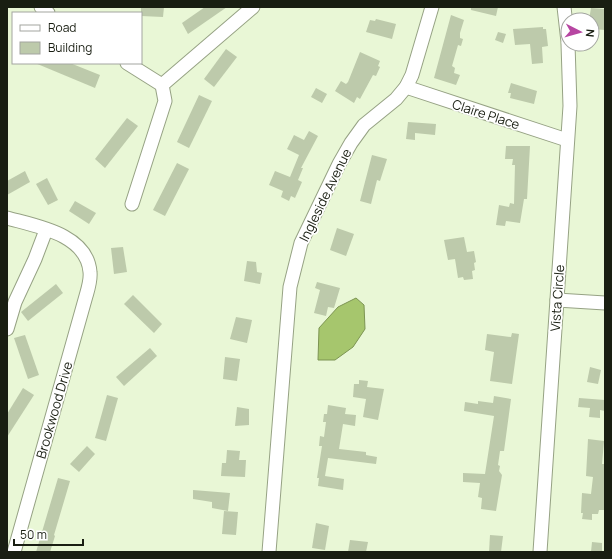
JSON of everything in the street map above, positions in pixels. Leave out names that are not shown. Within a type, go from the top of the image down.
[{"type":"street","points":[[162,85],[253,7]]},
{"type":"street","name":"Ingleside Avenue","points":[[269,552],[290,287],[301,243],[322,197],[351,143],[364,126],[396,99],[406,87],[412,75],[432,7]]},
{"type":"street","name":"Vista Circle","points":[[540,552],[570,90],[568,52]]},
{"type":"street","points":[[129,64],[162,85],[165,102],[132,204]]},
{"type":"street","name":"Claire Place","points":[[406,87],[567,140]]},
{"type":"street","points":[[7,218],[46,230],[35,259],[15,302],[7,329]]},
{"type":"street","name":"Brookwood Drive","points":[[14,552],[89,285],[90,268],[86,256],[76,244],[46,230]]},
{"type":"street","points":[[557,300],[605,303]]},
{"type":"shaded area","points":[[356,298],[364,305],[365,329],[353,347],[335,360],[318,360],[319,328],[338,307]]},
{"type":"building","points":[[141,7],[164,7],[163,17],[142,16]]},
{"type":"building","points":[[205,7],[227,7],[188,34],[182,23]]},
{"type":"building","points":[[471,7],[498,7],[496,16],[471,10]]},
{"type":"building","points":[[591,8],[605,9],[605,30],[600,30],[600,12],[590,12]]},
{"type":"building","points":[[451,15],[464,20],[460,33],[460,38],[463,39],[461,46],[458,45],[452,66],[455,68],[454,73],[460,75],[456,85],[434,78]]},
{"type":"building","points":[[376,19],[396,24],[392,39],[366,32],[370,20],[375,21]]},
{"type":"building","points":[[543,27],[543,29],[546,29],[548,46],[542,47],[543,63],[532,64],[530,44],[515,45],[513,29]]},
{"type":"building","points":[[498,32],[506,34],[503,43],[495,40]]},
{"type":"building","points":[[226,49],[237,57],[214,87],[204,79]]},
{"type":"building","points":[[360,52],[380,61],[378,66],[380,67],[376,76],[373,75],[360,99],[357,97],[354,103],[335,91],[341,81],[346,84],[348,82]]},
{"type":"building","points":[[37,64],[72,64],[100,75],[95,88]]},
{"type":"building","points":[[511,83],[537,91],[534,104],[510,98],[511,93],[508,93]]},
{"type":"building","points":[[316,88],[327,94],[322,103],[311,97]]},
{"type":"building","points":[[199,95],[212,101],[189,148],[177,142]]},
{"type":"building","points":[[127,118],[138,126],[105,168],[95,159]]},
{"type":"building","points":[[408,122],[436,124],[435,135],[415,133],[415,140],[406,139]]},
{"type":"building","points":[[309,131],[318,136],[301,168],[303,168],[298,180],[302,182],[295,198],[291,196],[289,201],[281,197],[283,191],[269,185],[275,171],[290,177],[299,155],[287,149],[294,135],[304,140]]},
{"type":"building","points":[[506,146],[530,146],[527,199],[524,199],[520,223],[506,221],[505,226],[496,225],[499,205],[509,207],[510,203],[514,204],[515,165],[512,165],[513,159],[505,159]]},
{"type":"building","points":[[372,155],[387,159],[380,181],[377,180],[371,204],[360,201]]},
{"type":"building","points":[[177,163],[189,169],[165,216],[153,210]]},
{"type":"building","points":[[25,171],[30,182],[7,195],[7,181]]},
{"type":"building","points":[[47,178],[58,200],[48,205],[36,184]]},
{"type":"building","points":[[75,201],[96,213],[89,224],[69,211]]},
{"type":"building","points":[[337,228],[354,234],[346,256],[330,250]]},
{"type":"building","points":[[464,237],[467,252],[474,251],[476,262],[474,263],[475,270],[472,271],[473,279],[464,280],[463,277],[458,278],[455,259],[448,260],[444,240]]},
{"type":"building","points":[[123,247],[127,272],[114,274],[111,248]]},
{"type":"building","points":[[247,261],[256,262],[257,272],[262,273],[260,284],[244,281]]},
{"type":"building","points":[[317,282],[340,288],[334,308],[328,307],[326,316],[314,313],[320,290],[315,288]]},
{"type":"building","points":[[56,284],[63,293],[28,321],[21,312]]},
{"type":"building","points":[[133,295],[162,324],[154,333],[124,304]]},
{"type":"building","points":[[236,317],[252,320],[247,343],[230,339]]},
{"type":"building","points":[[512,333],[519,334],[512,384],[490,381],[494,352],[485,350],[487,334],[511,337]]},
{"type":"building","points":[[25,335],[39,375],[28,379],[14,338]]},
{"type":"building","points":[[150,348],[157,356],[124,386],[116,377]]},
{"type":"building","points":[[225,357],[240,359],[237,381],[223,379]]},
{"type":"building","points":[[590,367],[601,370],[598,384],[587,382]]},
{"type":"building","points":[[359,380],[368,381],[367,387],[384,389],[378,420],[363,417],[366,399],[353,397],[354,384],[359,384]]},
{"type":"building","points":[[23,388],[34,395],[7,437],[7,414]]},
{"type":"building","points":[[107,395],[118,398],[106,441],[95,438]]},
{"type":"building","points":[[494,396],[511,399],[504,451],[500,451],[498,465],[500,466],[499,471],[502,475],[496,511],[481,509],[482,498],[478,497],[480,483],[463,482],[463,473],[485,474],[494,416],[464,411],[465,402],[478,404],[478,401],[493,403]]},
{"type":"building","points":[[579,398],[605,400],[605,411],[600,410],[600,418],[589,417],[590,408],[578,407]]},
{"type":"building","points":[[328,405],[346,408],[345,414],[356,415],[355,426],[343,424],[339,449],[366,452],[366,455],[377,457],[376,464],[328,458],[325,476],[344,479],[343,490],[318,486],[319,478],[317,478],[322,446],[319,446],[320,436],[324,437],[326,422],[323,422],[324,414],[327,414]]},
{"type":"building","points":[[237,407],[249,409],[249,425],[235,426]]},
{"type":"building","points":[[588,439],[604,441],[602,464],[605,464],[605,510],[599,510],[598,514],[592,514],[592,520],[582,519],[583,513],[581,513],[582,493],[591,494],[593,477],[586,476]]},
{"type":"building","points":[[87,446],[95,454],[79,472],[70,464]]},
{"type":"building","points":[[227,450],[240,451],[239,460],[246,460],[245,477],[221,476],[222,463],[226,463]]},
{"type":"building","points":[[58,478],[70,481],[54,535],[55,536],[50,552],[36,552]]},
{"type":"building","points":[[193,490],[230,493],[228,511],[212,508],[212,502],[193,499]]},
{"type":"building","points":[[224,511],[238,512],[236,535],[222,534]]},
{"type":"building","points":[[316,523],[329,526],[325,550],[312,548]]},
{"type":"building","points":[[490,535],[503,536],[501,552],[489,552]]},
{"type":"building","points":[[350,540],[368,542],[366,552],[348,552]]},
{"type":"building","points":[[592,542],[602,543],[602,552],[591,552]]}]
